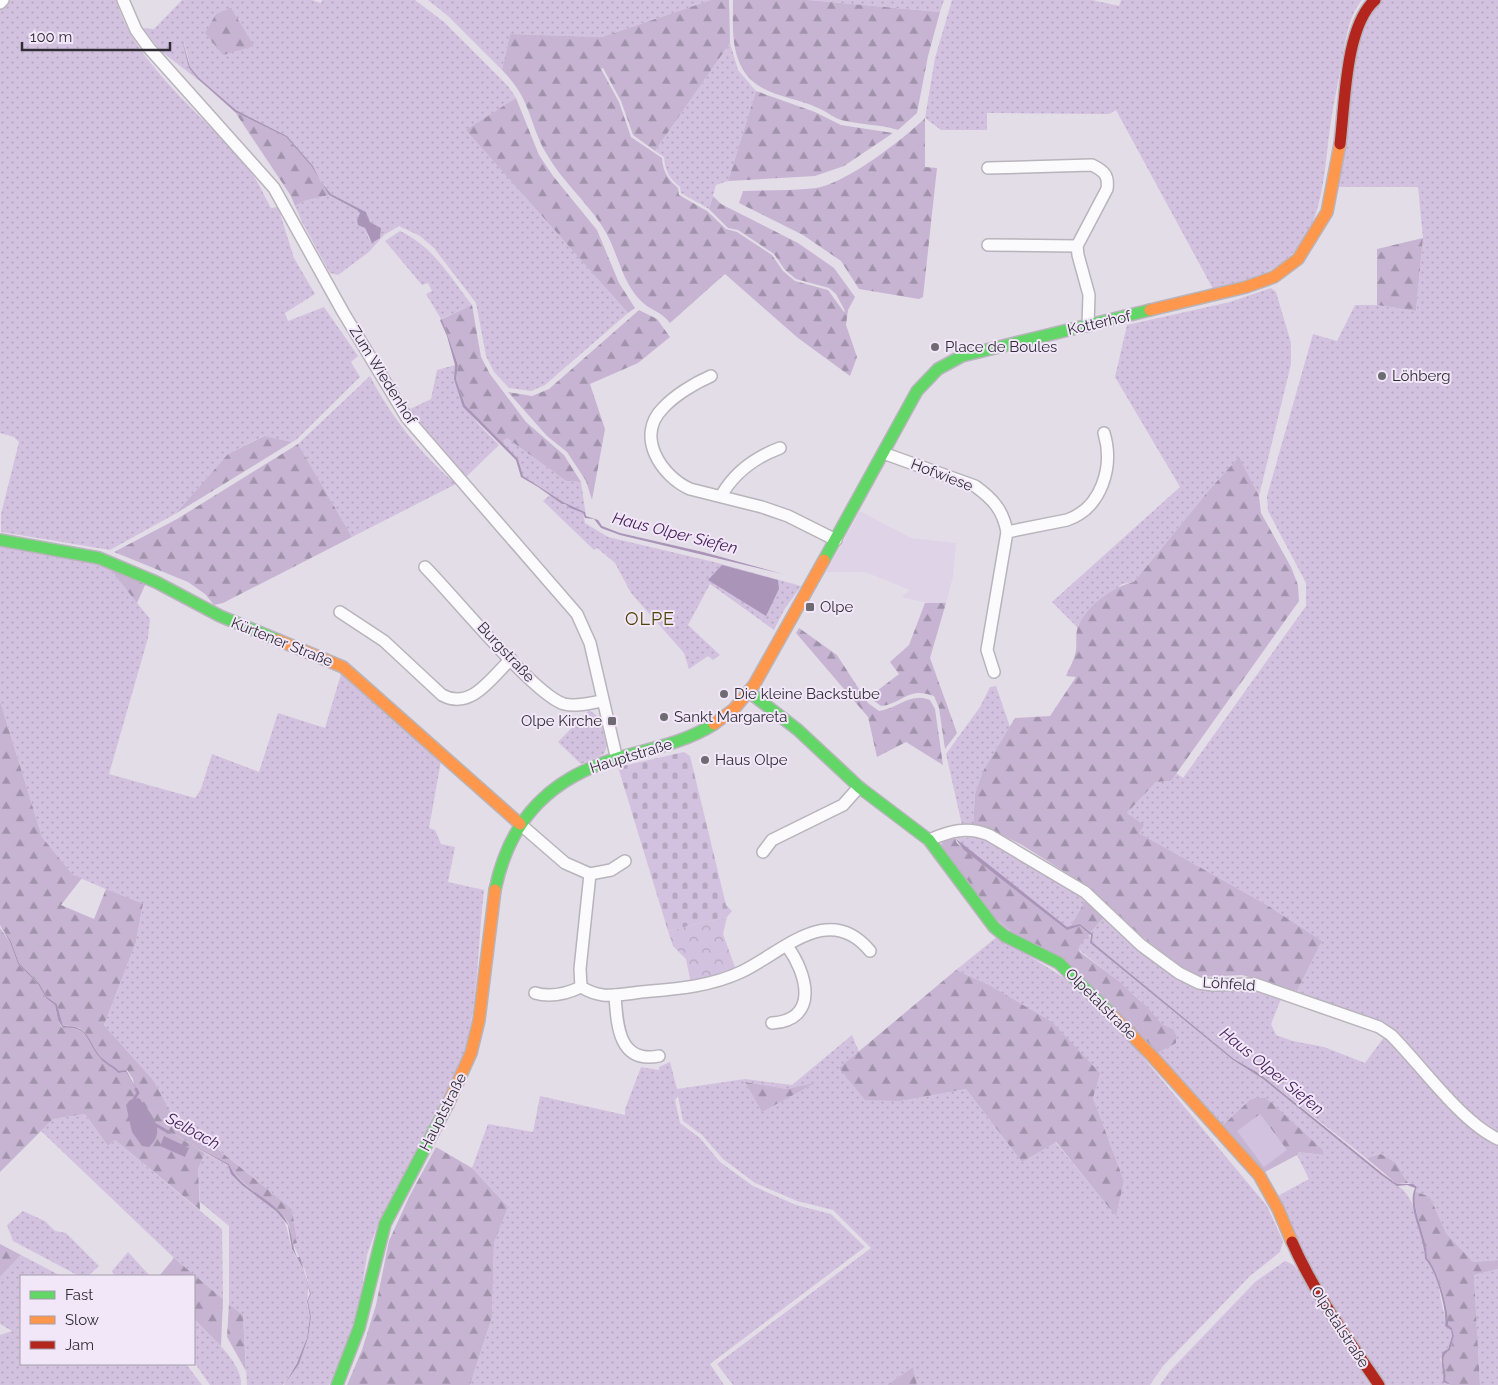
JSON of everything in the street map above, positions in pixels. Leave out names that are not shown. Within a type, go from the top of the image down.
[{"type":"street","points":[[0,3],[3,0]]},
{"type":"street","name":"Zum Wiedenhof","points":[[122,0],[136,30],[149,48],[274,188],[343,312],[408,418],[577,614],[590,643],[617,760]]},
{"type":"street","name":"Kotterhof","points":[[883,453],[922,384],[928,376],[949,361],[982,350],[1212,297],[1274,278],[1298,259],[1310,243],[1327,212],[1336,170],[1353,39],[1359,19],[1369,4],[1375,0]]},
{"type":"street","points":[[988,168],[1092,165],[1103,171],[1109,179],[1108,189],[1077,246],[1089,295],[1088,326]]},
{"type":"street","points":[[988,245],[1077,246]]},
{"type":"street","points":[[711,376],[701,380],[662,408],[653,426],[652,437],[656,460],[670,477],[690,489],[722,496],[788,516],[836,540]]},
{"type":"street","points":[[1008,532],[1066,520],[1083,512],[1090,506],[1102,483],[1107,464],[1108,447],[1104,432]]},
{"type":"street","points":[[722,496],[737,474],[768,452],[780,448]]},
{"type":"street","name":"Hofwiese","points":[[883,453],[975,486],[999,507],[1005,519],[1008,532],[987,650],[994,672]]},
{"type":"street","name":"Hauptstraße","points":[[337,1385],[354,1343],[368,1293],[378,1241],[467,1064],[473,1046],[482,1002],[496,881],[505,853],[520,824],[542,798],[569,778],[589,768],[665,746],[699,732],[722,718],[749,692],[770,660],[883,453]]},
{"type":"street","name":"Kürtener Straße","points":[[0,540],[99,558],[156,582],[220,616],[343,667],[520,824]]},
{"type":"street","name":"Burgstraße","points":[[425,567],[539,689],[564,704],[578,706],[602,701]]},
{"type":"street","points":[[340,612],[384,641],[442,695],[450,700],[467,700],[511,659]]},
{"type":"street","name":"Olpetalstraße","points":[[749,692],[798,730],[859,787],[929,840],[994,927],[1016,942],[1059,963],[1152,1056],[1259,1174],[1278,1209],[1307,1276],[1323,1304],[1379,1385]]},
{"type":"street","points":[[763,852],[772,840],[843,805],[859,787]]},
{"type":"street","points":[[520,824],[564,863],[590,874],[611,870],[625,861]]},
{"type":"street","name":"Löhfeld","points":[[929,840],[947,832],[962,830],[976,830],[989,835],[1085,892],[1141,945],[1179,973],[1199,983],[1214,985],[1255,984],[1379,1027],[1396,1040],[1466,1116],[1483,1131],[1498,1139]]},
{"type":"street","points":[[581,987],[580,969],[590,874]]},
{"type":"street","points":[[535,993],[552,995],[568,993],[581,987],[602,995],[615,995],[691,988],[740,973],[812,932],[830,930],[848,932],[859,938],[870,952]]},
{"type":"street","points":[[772,1023],[784,1022],[793,1018],[800,1009],[804,999],[805,981],[802,971],[787,946]]},
{"type":"street","points":[[615,995],[618,1030],[627,1047],[634,1054],[645,1059],[659,1056]]},
{"type":"shaded area","points":[[182,40],[190,67],[199,78],[236,110],[287,136],[313,166],[321,181],[312,167],[286,137],[235,112],[198,79],[189,68]]},
{"type":"shaded area","points":[[321,182],[331,194],[366,212],[370,222],[381,228],[380,238],[372,243],[365,228],[358,225],[357,220],[360,213],[329,195]]},
{"type":"shaded area","points":[[442,319],[458,365],[456,379],[465,405],[518,459],[523,476],[563,502],[585,512],[586,516],[598,520],[602,526],[620,533],[703,552],[783,574],[620,535],[601,528],[594,519],[585,518],[583,513],[562,504],[521,477],[516,460],[463,407],[454,379],[455,365],[447,336],[440,320]]},
{"type":"shaded area","points":[[860,511],[911,538],[956,543],[953,577],[946,603],[933,604],[902,597],[910,590],[865,572],[826,572]]},
{"type":"shaded area","points":[[722,565],[778,580],[779,589],[766,616],[708,580]]},
{"type":"shaded area","points":[[955,838],[1067,927],[1080,924],[1093,934],[1092,942],[1234,1059],[1260,1074],[1383,1174],[1397,1184],[1413,1184],[1417,1187],[1415,1194],[1416,1211],[1427,1258],[1439,1280],[1447,1311],[1448,1325],[1452,1328],[1454,1336],[1450,1350],[1446,1353],[1443,1360],[1445,1380],[1451,1385],[1443,1382],[1442,1359],[1443,1352],[1448,1349],[1452,1336],[1451,1330],[1445,1326],[1445,1312],[1440,1291],[1433,1272],[1425,1259],[1414,1213],[1413,1196],[1415,1188],[1407,1185],[1397,1186],[1381,1175],[1263,1079],[1233,1060],[1090,943],[1091,935],[1080,926],[1067,930],[964,850]]},
{"type":"shaded area","points":[[0,925],[11,941],[19,963],[39,983],[47,997],[57,1004],[63,1026],[72,1026],[83,1031],[102,1058],[119,1071],[126,1070],[138,1092],[126,1072],[118,1073],[101,1060],[82,1032],[78,1029],[63,1028],[58,1020],[55,1005],[46,998],[38,984],[18,964],[10,942]]},
{"type":"shaded area","points":[[139,1098],[152,1116],[157,1128],[157,1134],[149,1147],[142,1146],[132,1132],[126,1105],[130,1100]]},
{"type":"shaded area","points":[[165,1130],[229,1164],[241,1181],[283,1216],[288,1224],[295,1253],[297,1257],[300,1257],[304,1270],[292,1249],[288,1225],[276,1211],[242,1185],[231,1174],[228,1165]]},
{"type":"shaded area","points":[[164,1136],[189,1148],[185,1157],[160,1146]]},
{"type":"shaded area","points":[[305,1273],[311,1294],[308,1301],[311,1317],[308,1338],[299,1364],[284,1385],[297,1363],[307,1338],[310,1317],[307,1301],[310,1294]]},
{"type":"green space","points":[[10,0],[116,0],[126,25],[139,48],[156,70],[250,171],[271,208],[278,207],[294,258],[315,294],[285,313],[288,321],[324,307],[358,356],[351,362],[360,377],[296,440],[292,442],[263,436],[228,454],[175,514],[110,550],[1,532],[1,514],[19,442],[14,437],[0,433],[0,9]]},
{"type":"green space","points":[[182,0],[312,0],[321,3],[322,0],[415,0],[444,22],[508,86],[516,98],[467,130],[628,313],[545,385],[531,391],[509,388],[494,372],[486,356],[476,303],[434,248],[420,236],[399,226],[384,235],[369,252],[338,275],[330,273],[295,206],[304,201],[329,195],[360,213],[357,220],[365,228],[369,239],[376,241],[381,228],[370,222],[366,212],[331,194],[321,182],[313,166],[287,136],[236,110],[199,78],[210,89],[162,52],[142,28],[154,29]],"holes":[[[184,40],[190,67],[199,78],[189,68]]]},
{"type":"green space","points":[[428,0],[711,0],[602,37],[510,34],[502,70],[448,16]]},
{"type":"green space","points":[[711,0],[729,0],[730,43],[655,151],[633,135],[621,101],[603,68],[601,69],[619,102],[631,137],[662,158],[665,171],[678,188],[679,195],[707,211],[726,229],[737,232],[772,255],[783,271],[795,281],[828,290],[844,312],[836,294],[829,288],[796,279],[785,270],[774,254],[738,230],[728,228],[709,209],[713,196],[721,204],[798,243],[834,268],[855,297],[848,310],[846,325],[857,357],[850,376],[798,338],[725,274],[670,323],[640,300],[623,274],[612,245],[602,226],[552,163],[540,141],[519,91],[502,70],[510,34],[602,37]]},
{"type":"green space","points":[[733,0],[808,0],[940,12],[928,56],[917,113],[898,130],[841,120],[818,108],[763,89],[746,75],[737,56],[733,33]]},
{"type":"green space","points":[[808,0],[944,0],[940,12]]},
{"type":"green space","points":[[952,0],[1092,0],[1119,6],[1121,0],[1362,0],[1357,7],[1346,37],[1331,120],[1325,172],[1316,213],[1308,231],[1297,248],[1282,263],[1261,275],[1213,289],[1116,110],[1109,114],[987,113],[987,130],[941,130],[925,118],[935,58]]},
{"type":"green space","points":[[1378,0],[1498,0],[1498,1134],[1469,1113],[1393,1031],[1380,1022],[1297,991],[1322,941],[1267,905],[1139,833],[1127,813],[1156,782],[1171,781],[1176,773],[1183,778],[1306,606],[1306,583],[1268,511],[1267,496],[1313,334],[1337,341],[1355,305],[1377,305],[1416,311],[1423,238],[1418,187],[1335,187],[1355,39]]},
{"type":"green space","points":[[231,8],[254,46],[223,55],[205,33],[216,14]]},
{"type":"green space","points":[[730,43],[738,70],[756,91],[728,181],[716,185],[709,209],[681,193],[680,187],[668,174],[664,157],[655,151]]},
{"type":"green space","points":[[756,91],[815,112],[841,125],[893,133],[844,166],[815,176],[728,181]]},
{"type":"green space","points":[[516,98],[539,155],[553,176],[597,230],[619,283],[635,308],[628,313],[466,130]]},
{"type":"green space","points":[[235,112],[286,137],[312,167],[329,195],[304,201],[295,206],[291,196]]},
{"type":"green space","points":[[925,118],[925,167],[937,168],[923,297],[919,299],[859,289],[841,261],[803,235],[739,203],[743,191],[789,190],[828,185],[858,170],[874,159]]},
{"type":"green space","points":[[400,231],[432,254],[472,305],[441,319],[426,294],[432,291],[428,283],[422,285],[385,241]]},
{"type":"green space","points":[[1423,238],[1416,311],[1377,305],[1377,249]]},
{"type":"green space","points":[[1271,288],[1276,292],[1291,343],[1291,364],[1259,496],[1239,458],[1210,489],[1134,582],[1122,584],[1079,624],[1078,628],[1052,602],[1180,487],[1115,377],[1127,325],[1230,302]]},
{"type":"green space","points":[[472,305],[481,357],[490,374],[526,422],[564,455],[581,482],[566,481],[507,438],[501,443],[465,405],[456,379],[458,365],[442,319]]},
{"type":"green space","points":[[639,310],[657,319],[670,337],[638,363],[590,384],[605,429],[592,500],[586,481],[567,452],[547,436],[508,392],[532,396],[549,389]]},
{"type":"green space","points":[[455,365],[458,391],[462,401],[467,410],[499,445],[466,477],[408,410],[431,399],[437,370]]},
{"type":"green space","points":[[370,376],[387,406],[408,434],[456,484],[352,537],[298,444]]},
{"type":"green space","points":[[264,436],[292,442],[175,514],[228,454]]},
{"type":"green space","points":[[507,438],[566,481],[581,482],[586,516],[585,512],[563,502],[523,476],[518,459],[501,443]]},
{"type":"green space","points":[[298,444],[352,537],[223,603],[214,605],[205,594],[188,582],[114,552],[177,519]]},
{"type":"green space","points":[[1239,457],[1259,496],[1261,513],[1291,567],[1298,585],[1299,601],[1171,781],[1156,782],[1127,813],[1144,825],[1139,833],[1267,905],[1322,941],[1297,991],[1242,975],[1201,977],[1184,969],[1123,922],[1087,886],[1022,845],[990,829],[973,825],[975,794],[982,773],[1015,718],[1050,716],[1076,677],[1066,676],[1075,653],[1077,630],[1087,612],[1110,592],[1134,582],[1210,489]]},
{"type":"green space","points":[[550,495],[562,504],[583,513],[585,523],[608,537],[714,562],[801,586],[784,610],[774,630],[710,584],[688,625],[720,655],[713,660],[708,656],[689,669],[684,653],[631,593],[615,563],[597,548],[594,550],[543,501]]},
{"type":"green space","points":[[0,546],[89,561],[110,569],[150,619],[148,638],[109,774],[195,798],[201,789],[212,754],[259,772],[278,713],[325,728],[341,674],[441,761],[429,828],[435,830],[441,844],[455,847],[448,882],[484,890],[477,980],[471,1024],[460,1067],[378,1224],[367,1255],[361,1293],[347,1345],[329,1385],[284,1385],[299,1364],[308,1338],[311,1317],[308,1301],[311,1294],[305,1270],[293,1244],[296,1243],[292,1209],[170,1111],[154,1081],[104,1025],[136,942],[143,905],[73,875],[42,837],[0,701]]},
{"type":"green space","points":[[110,569],[146,583],[137,603]]},
{"type":"green space","points":[[925,603],[946,603],[930,658],[957,733],[945,749],[939,708],[934,696],[925,693],[912,694],[881,706],[869,697],[899,674],[890,662],[909,645]]},
{"type":"green space","points":[[799,628],[837,655],[868,703],[879,711],[910,699],[923,698],[930,700],[935,709],[943,765],[906,742],[877,757],[868,717],[796,633]]},
{"type":"green space","points":[[996,686],[1010,727],[982,773],[975,794],[973,825],[962,825],[946,754],[980,707],[990,687]]},
{"type":"green space","points":[[0,701],[42,837],[73,875],[82,878],[61,905],[94,919],[106,889],[143,904],[136,942],[104,1025],[154,1081],[170,1111],[292,1209],[297,1243],[293,1244],[290,1227],[280,1212],[242,1181],[229,1164],[166,1130],[205,1153],[198,1169],[200,1210],[115,1140],[108,1146],[85,1114],[53,1119],[0,1172],[0,928],[10,942],[18,964],[38,984],[46,998],[55,1005],[62,1028],[77,1029],[82,1032],[102,1060],[118,1073],[126,1072],[134,1085],[133,1079],[127,1070],[119,1072],[102,1058],[83,1030],[72,1026],[63,1026],[57,1004],[47,997],[39,983],[19,963],[11,941],[0,925]]},
{"type":"green space","points":[[589,710],[600,718],[607,746],[604,754],[581,764],[558,742]]},
{"type":"green space","points":[[684,752],[690,756],[726,905],[732,911],[727,917],[668,931],[618,767]]},
{"type":"green space","points":[[978,837],[1034,865],[1085,901],[1070,927],[1067,927],[965,848],[957,838]]},
{"type":"green space","points":[[955,838],[957,843],[1067,930],[1080,926],[1090,933],[1078,948],[1080,952],[1121,983],[1162,1024],[1173,1029],[1176,1035],[1176,1043],[1157,1053],[996,919],[941,846],[943,839]]},
{"type":"green space","points":[[1085,901],[1104,917],[1091,932],[1080,924],[1070,927]]},
{"type":"green space","points":[[727,917],[723,934],[736,970],[729,973],[728,970],[691,984],[686,959],[673,946],[668,931]]},
{"type":"green space","points":[[1104,917],[1139,949],[1181,981],[1199,989],[1253,989],[1281,999],[1271,1024],[1276,1035],[1293,1041],[1324,1047],[1365,1063],[1385,1036],[1498,1143],[1498,1260],[1473,1262],[1446,1233],[1430,1197],[1415,1191],[1417,1187],[1408,1183],[1395,1162],[1381,1154],[1366,1158],[1260,1074],[1234,1059],[1092,942],[1093,934],[1091,932]]},
{"type":"green space","points":[[1090,933],[1090,943],[1233,1060],[1263,1079],[1381,1175],[1399,1186],[1406,1194],[1419,1221],[1425,1259],[1434,1271],[1444,1313],[1452,1335],[1450,1345],[1440,1359],[1449,1385],[1385,1385],[1330,1307],[1276,1197],[1309,1179],[1297,1155],[1298,1152],[1324,1155],[1323,1150],[1268,1100],[1222,1126],[1157,1053],[1173,1029],[1162,1024],[1137,997],[1077,948]]},
{"type":"green space","points":[[998,936],[1066,979],[1127,1038],[1267,1206],[1283,1241],[1280,1252],[1250,1276],[1163,1366],[1150,1385],[917,1385],[913,1367],[887,1385],[733,1385],[717,1364],[871,1248],[833,1210],[797,1201],[755,1183],[723,1159],[702,1135],[683,1121],[678,1096],[675,1100],[680,1123],[700,1138],[720,1162],[753,1186],[796,1205],[831,1214],[865,1247],[710,1364],[724,1385],[470,1385],[492,1317],[494,1243],[508,1207],[472,1168],[488,1124],[533,1132],[540,1096],[625,1115],[625,1109],[641,1067],[659,1070],[659,1067],[670,1062],[677,1089],[745,1079],[792,1085],[852,1035],[859,1052],[840,1068],[901,1101],[966,1089],[1022,1162],[1055,1142],[1116,1215],[1124,1181],[1093,1098],[987,984],[956,970]],"holes":[[[745,1082],[787,1089],[811,1085],[762,1111]]]},
{"type":"green space","points":[[956,970],[987,984],[1052,1022],[1100,1073],[1093,1098],[1124,1181],[1116,1216],[1056,1142],[1022,1162],[966,1089],[901,1101],[865,1100],[839,1068]]},
{"type":"green space","points":[[745,1082],[787,1089],[815,1083],[762,1112]]},
{"type":"green space","points":[[1265,1098],[1272,1103],[1323,1150],[1324,1155],[1298,1152],[1297,1155],[1263,1173],[1222,1126],[1250,1100]]},
{"type":"green space","points":[[85,1114],[108,1146],[115,1140],[222,1229],[223,1299],[174,1258],[41,1131],[53,1119]]},
{"type":"green space","points":[[1260,1114],[1287,1150],[1264,1167],[1237,1131]]},
{"type":"green space","points":[[436,1147],[472,1168],[508,1207],[494,1243],[492,1317],[470,1385],[347,1385],[362,1350],[376,1305],[389,1241],[409,1197]]},
{"type":"green space","points":[[205,1153],[228,1165],[242,1185],[280,1215],[285,1224],[293,1252],[304,1271],[308,1286],[309,1328],[301,1354],[283,1385],[247,1385],[243,1315],[229,1304],[229,1226],[200,1202],[198,1169]]},
{"type":"green space","points":[[1381,1154],[1395,1162],[1408,1183],[1397,1184],[1366,1158]]},
{"type":"green space","points":[[1415,1191],[1430,1197],[1446,1233],[1473,1262],[1498,1260],[1498,1269],[1474,1275],[1480,1385],[1451,1385],[1445,1381],[1443,1360],[1446,1353],[1450,1350],[1454,1336],[1452,1328],[1448,1325],[1447,1311],[1439,1280],[1427,1258],[1415,1204]]},
{"type":"green space","points":[[23,1211],[45,1221],[55,1231],[66,1233],[99,1266],[89,1275],[77,1275],[13,1241],[7,1225]]},
{"type":"green space","points":[[0,1244],[21,1255],[0,1277]]},
{"type":"green space","points":[[128,1252],[149,1275],[114,1275],[112,1271]]},
{"type":"green space","points":[[21,1255],[59,1275],[20,1275],[20,1365],[187,1365],[202,1385],[0,1385],[0,1335],[12,1331],[0,1324],[0,1277]]},
{"type":"green space","points":[[174,1258],[194,1275],[160,1275]]},
{"type":"green space","points":[[1285,1261],[1294,1265],[1370,1385],[1160,1385],[1169,1372],[1255,1282]]},
{"type":"green space","points":[[1498,1269],[1498,1385],[1480,1385],[1474,1275]]},
{"type":"green space","points":[[195,1276],[223,1299],[221,1346],[195,1320]]},
{"type":"green space","points":[[229,1304],[243,1315],[246,1371],[227,1337]]},
{"type":"green space","points":[[195,1320],[224,1349],[237,1367],[240,1376],[241,1385],[210,1385],[195,1363]]},
{"type":"green space","points":[[913,1367],[917,1385],[887,1385]]},
{"type":"waterway","name":"Selbach","points":[[136,1089],[138,1093],[134,1099],[136,1101]]},
{"type":"waterway","name":"Selbach","points":[[156,1125],[168,1132]]},
{"type":"traffic: fast","points":[[824,560],[917,391],[938,369],[962,356],[1150,310]]},
{"type":"traffic: fast","points":[[0,540],[99,558],[156,582],[220,616],[278,640]]},
{"type":"traffic: fast","points":[[749,692],[798,730],[859,787],[929,840],[994,927],[1005,936],[1059,963],[1110,1013]]},
{"type":"traffic: fast","points":[[495,890],[502,864],[511,842],[537,804],[554,789],[574,776],[596,766],[681,740],[714,724]]},
{"type":"traffic: fast","points":[[337,1385],[359,1328],[385,1224],[448,1104]]},
{"type":"traffic: slow","points":[[1150,310],[1246,287],[1274,277],[1298,259],[1327,212],[1340,144]]},
{"type":"traffic: slow","points":[[714,724],[734,709],[754,685],[824,560]]},
{"type":"traffic: slow","points":[[278,640],[343,667],[520,824]]},
{"type":"traffic: slow","points":[[448,1104],[471,1053],[479,1020],[495,890]]},
{"type":"traffic: slow","points":[[1110,1013],[1152,1056],[1259,1175],[1278,1209],[1292,1242]]},
{"type":"traffic: jam","points":[[1340,144],[1345,88],[1352,47],[1365,12],[1375,0]]},
{"type":"traffic: jam","points":[[1292,1242],[1321,1298],[1379,1385]]},
{"type":"place","name":"Place de Boules","points":[[935,347]]},
{"type":"place","name":"Löhberg","points":[[1382,376]]},
{"type":"place","name":"Olpe","points":[[810,607]]},
{"type":"place","name":"Die kleine Backstube","points":[[724,694]]},
{"type":"place","name":"Sankt Margareta","points":[[664,717]]},
{"type":"place","name":"Olpe Kirche","points":[[612,721]]},
{"type":"place","name":"Haus Olpe","points":[[705,760]]},
{"type":"district","name":"OLPE","points":[[650,618]]},
{"type":"water label","name":"Haus Olper Siefen","points":[[675,533]]},
{"type":"water label","name":"Haus Olper Siefen","points":[[1272,1071]]}]
